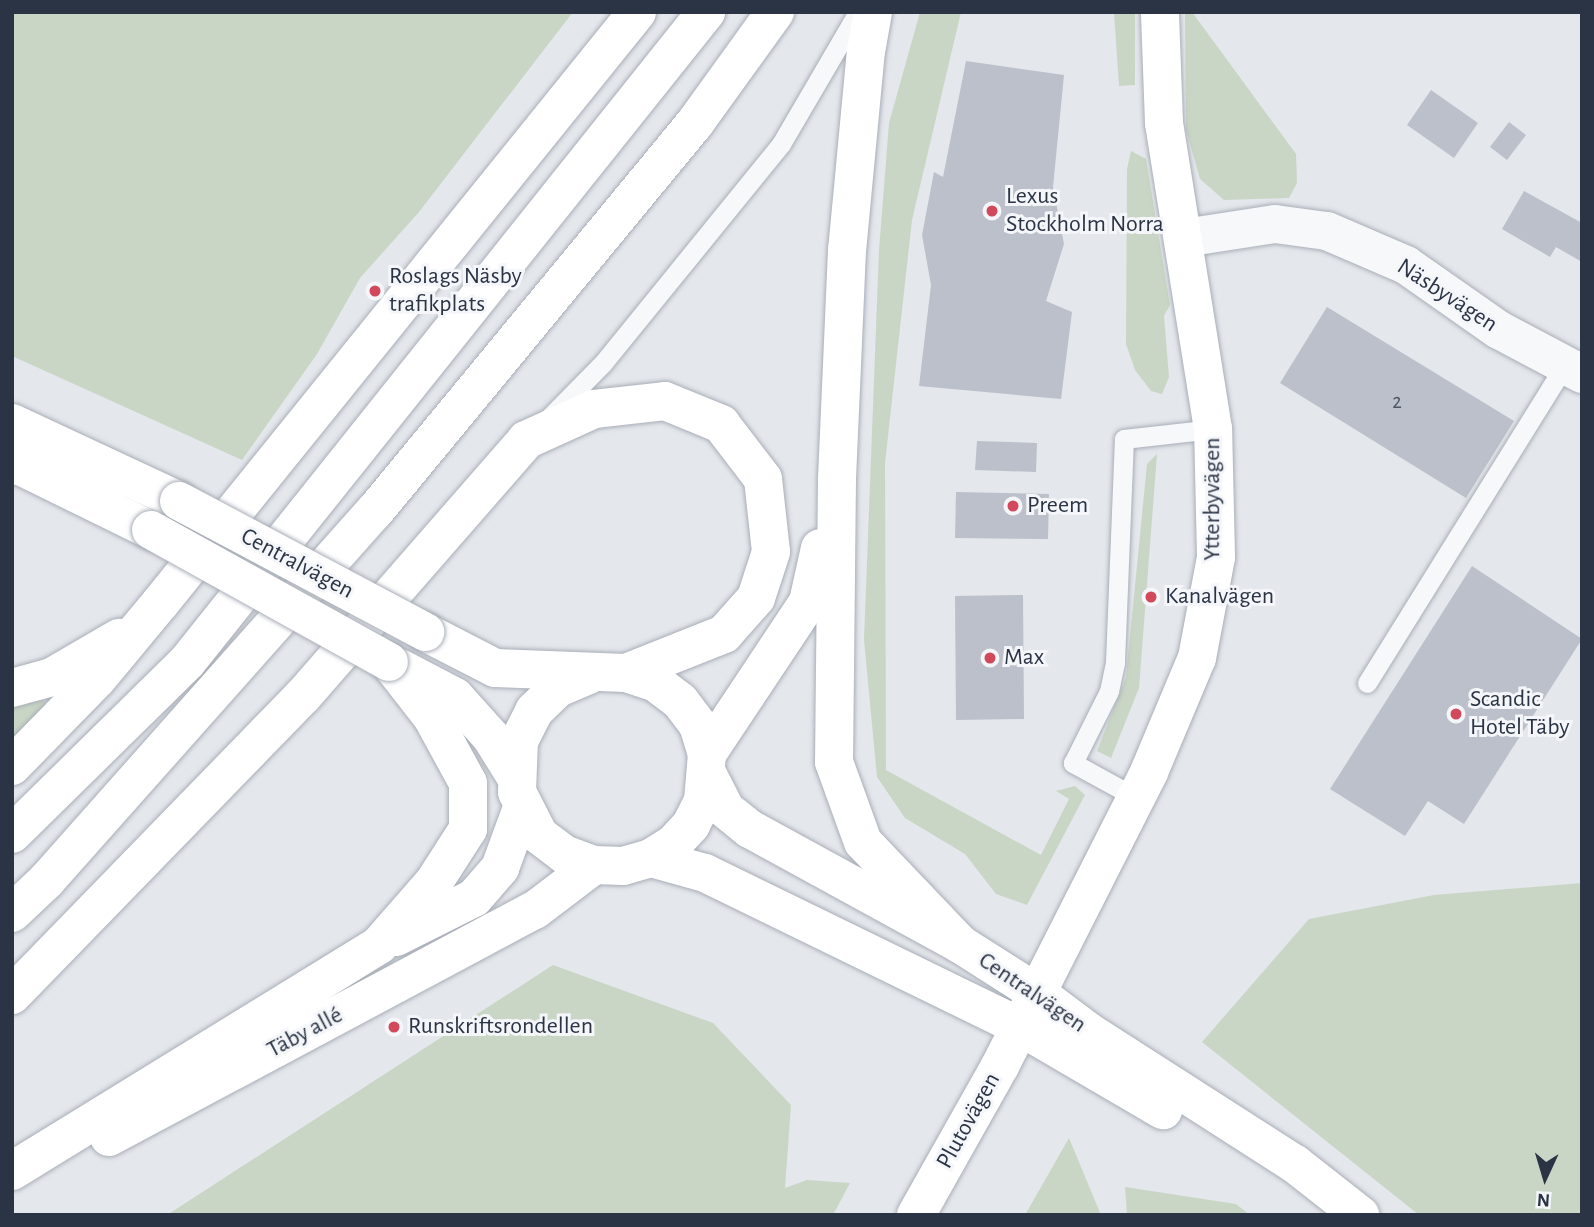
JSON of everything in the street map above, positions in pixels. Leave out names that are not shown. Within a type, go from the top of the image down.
[{"type":"main road","points":[[12,766],[97,679],[637,12]]},
{"type":"main road","points":[[12,834],[187,662],[706,12]]},
{"type":"main road","points":[[12,913],[46,881],[375,511],[695,122],[775,12]]},
{"type":"main road","points":[[873,12],[866,50],[847,250],[837,478],[834,762],[863,842],[960,944]]},
{"type":"main road","name":"Ytterbyvägen","points":[[1037,993],[1135,797],[1197,658],[1216,557],[1213,429],[1164,123],[1160,12]]},
{"type":"main road","points":[[12,995],[303,696],[526,440],[593,409],[665,401],[721,424],[763,479],[771,552],[756,598],[724,634],[608,674],[558,688],[534,711],[519,741],[518,791]]},
{"type":"main road","name":"Centralvägen","points":[[12,423],[178,501],[495,668],[608,674],[656,683],[680,701],[698,725],[708,765],[725,809],[750,830],[960,944],[1037,993],[1102,1040],[1295,1164],[1360,1215]]},
{"type":"main road","name":"Centralvägen","points":[[16,465],[151,530],[455,697],[491,737],[539,835],[556,848],[594,865],[623,866],[651,858],[691,825],[703,801],[708,765]]},
{"type":"main road","points":[[708,765],[808,603],[837,478]]},
{"type":"main road","points":[[12,688],[52,677],[139,627]]},
{"type":"main road","name":"Täby allé","points":[[379,945],[434,882],[468,829],[468,783],[432,717],[389,662]]},
{"type":"main road","name":"Täby allé","points":[[12,1171],[379,945],[474,898],[500,868],[518,791]]},
{"type":"main road","name":"Centralvägen","points":[[651,858],[705,873],[1019,1026],[1285,1185],[1321,1215]]},
{"type":"main road","name":"Täby allé","points":[[12,1197],[113,1134],[535,910],[594,865]]},
{"type":"main road","name":"Plutovägen","points":[[916,1215],[1037,993]]},
{"type":"street","name":"Näsbyvägen","points":[[1184,238],[1275,224],[1327,231],[1406,265],[1499,330],[1573,370]]},
{"type":"lane","points":[[526,440],[603,363],[781,144],[858,12]]},
{"type":"lane","points":[[1367,683],[1573,370]]},
{"type":"lane","points":[[1135,797],[1073,763],[1109,691],[1115,662],[1124,439],[1213,429]]},
{"type":"green space","points":[[12,12],[573,12],[419,212],[360,278],[317,354],[242,460],[12,356]]},
{"type":"green space","points":[[920,12],[961,12],[912,220],[885,463],[886,770],[1041,855],[1069,799],[1056,791],[1075,786],[1085,795],[1027,905],[996,894],[965,854],[905,818],[877,777],[864,640],[879,250],[889,123]]},
{"type":"green space","points":[[1114,12],[1135,12],[1135,85],[1119,86]]},
{"type":"green space","points":[[1185,12],[1192,12],[1296,154],[1297,183],[1289,198],[1224,200],[1200,179],[1186,130]]},
{"type":"green space","points":[[1131,151],[1146,159],[1170,305],[1164,316],[1169,377],[1162,394],[1151,391],[1135,370],[1126,344],[1127,169]]},
{"type":"green space","points":[[1157,454],[1139,688],[1111,758],[1097,751],[1126,677],[1147,464]]},
{"type":"green space","points":[[41,698],[48,706],[12,742],[12,708]]},
{"type":"green space","points":[[1582,883],[1582,1215],[1419,1215],[1202,1042],[1309,919],[1434,895]]},
{"type":"green space","points":[[553,965],[713,1023],[791,1105],[785,1188],[807,1180],[850,1183],[833,1215],[167,1215]]},
{"type":"green space","points":[[1069,1138],[1101,1215],[1025,1215]]},
{"type":"green space","points":[[1125,1187],[1236,1204],[1250,1215],[1127,1215]]},
{"type":"building","name":"Lexus Stockholm Norra","points":[[966,61],[1064,75],[1053,187],[1064,244],[1046,301],[1072,312],[1061,399],[919,386],[931,285],[922,235],[934,172],[943,177]]},
{"type":"building","points":[[1431,90],[1478,123],[1454,158],[1407,125]]},
{"type":"building","points":[[1509,122],[1526,135],[1507,160],[1490,147]]},
{"type":"building","points":[[1524,191],[1582,223],[1582,262],[1556,247],[1550,257],[1502,229]]},
{"type":"building","points":[[1327,307],[1514,421],[1466,498],[1280,383]]},
{"type":"building","points":[[977,441],[1037,443],[1036,472],[975,470]]},
{"type":"building","points":[[956,492],[1049,494],[1048,539],[955,538]]},
{"type":"building","name":"Scandic Hotel Täby","points":[[1472,566],[1582,639],[1464,824],[1428,801],[1405,836],[1330,789]]},
{"type":"building","name":"Max","points":[[1023,595],[1024,719],[956,720],[955,596]]},
{"type":"place","name":"Lexus Stockholm Norra","points":[[992,211]]},
{"type":"place","name":"Roslags Näsby trafikplats","points":[[375,291]]},
{"type":"place","name":"Preem","points":[[1013,506]]},
{"type":"place","name":"Kanalvägen","points":[[1151,597]]},
{"type":"place","name":"Max","points":[[990,658]]},
{"type":"place","name":"Scandic Hotel Täby","points":[[1456,714]]},
{"type":"place","name":"Runskriftsrondellen","points":[[394,1027]]}]
